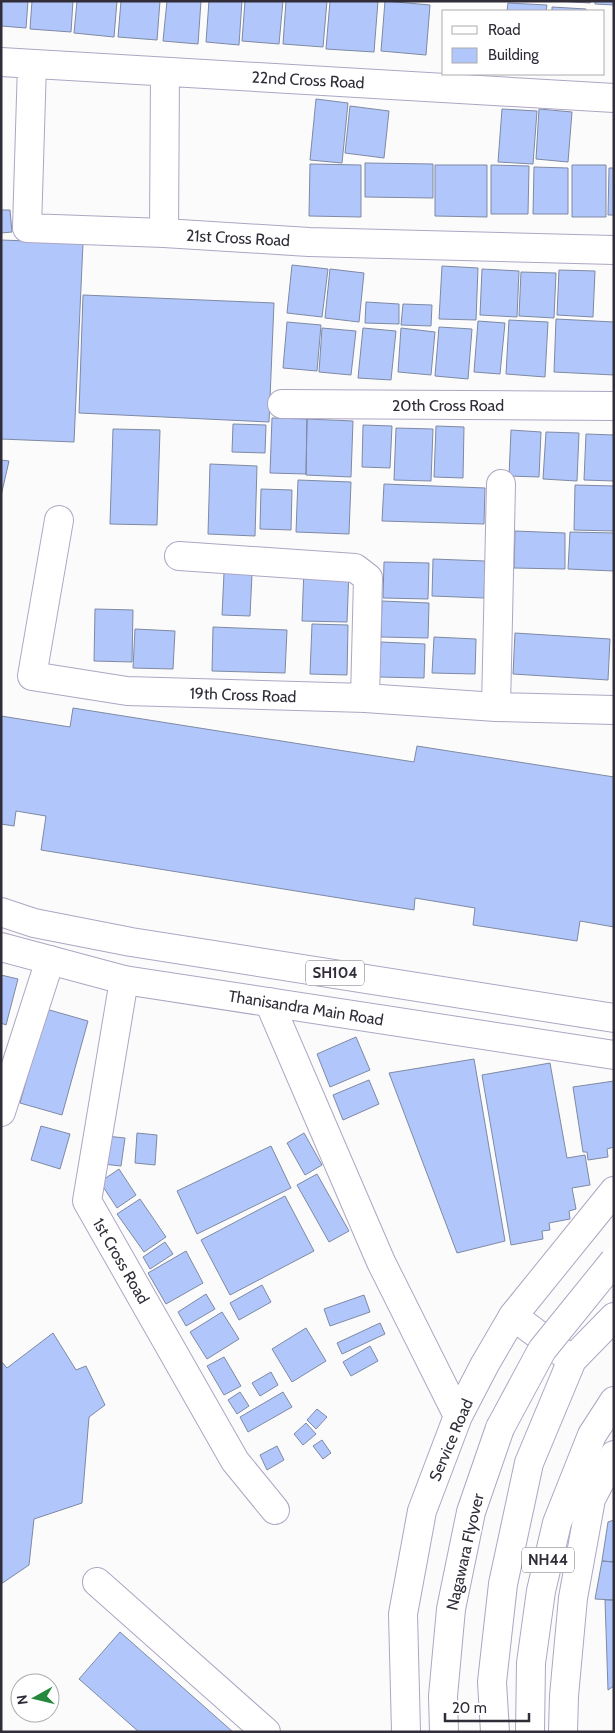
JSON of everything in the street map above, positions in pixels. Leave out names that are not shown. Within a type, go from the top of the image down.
[{"type":"main road","name":"22nd Cross Road","points":[[1,62],[614,98]]},
{"type":"main road","name":"21st Cross Road","points":[[32,64],[27,228],[310,242],[614,250]]},
{"type":"main road","points":[[164,234],[165,72]]},
{"type":"main road","name":"20th Cross Road","points":[[282,404],[614,406]]},
{"type":"main road","points":[[496,707],[501,484]]},
{"type":"main road","name":"19th Cross Road","points":[[59,520],[32,676],[127,691],[365,698],[496,707],[614,710]]},
{"type":"main road","points":[[179,556],[355,568],[368,578],[365,698]]},
{"type":"main road","name":"SH104","points":[[1,912],[34,923],[130,942],[614,1018]]},
{"type":"main road","name":"Thanisandra Main Road","points":[[1,947],[124,980],[614,1055]]},
{"type":"main road","points":[[1,1112],[50,960]]},
{"type":"main road","name":"1st Cross Road","points":[[124,980],[87,1201],[235,1461],[275,1510]]},
{"type":"main road","points":[[269,1002],[381,1262],[458,1416]]},
{"type":"main road","name":"Service Road","points":[[406,1732],[403,1614],[422,1511],[458,1416],[513,1316],[614,1191]]},
{"type":"main road","name":"Nagawara Flyover","points":[[444,1732],[443,1696],[451,1609],[471,1512],[500,1428],[542,1350],[614,1261]]},
{"type":"main road","points":[[513,1316],[572,1360]]},
{"type":"main road","points":[[495,1732],[492,1682],[503,1584],[529,1463],[572,1360],[614,1317]]},
{"type":"main road","name":"NH44","points":[[530,1732],[531,1663],[541,1591],[557,1523],[592,1435],[614,1402]]},
{"type":"main road","points":[[563,1732],[564,1696],[573,1598],[589,1508],[591,1499],[614,1456]]},
{"type":"main road","points":[[97,1582],[266,1732]]},
{"type":"building","points":[[1,1],[28,1],[26,28],[1,26]]},
{"type":"building","points":[[32,1],[73,1],[71,32],[30,29]]},
{"type":"building","points":[[77,1],[117,1],[114,37],[74,33]]},
{"type":"building","points":[[121,1],[160,1],[157,40],[118,37]]},
{"type":"building","points":[[167,1],[201,1],[198,44],[163,41]]},
{"type":"building","points":[[209,1],[242,1],[239,45],[206,42]]},
{"type":"building","points":[[245,1],[283,1],[279,44],[242,41]]},
{"type":"building","points":[[286,1],[327,1],[323,47],[283,44]]},
{"type":"building","points":[[330,1],[378,1],[374,52],[326,49]]},
{"type":"building","points":[[385,1],[430,5],[426,55],[381,51]]},
{"type":"building","points":[[557,1],[591,1],[590,3]]},
{"type":"building","points":[[595,1],[614,1],[614,5],[595,4]]},
{"type":"building","points":[[508,3],[547,5],[546,10],[507,10]]},
{"type":"building","points":[[552,7],[586,9],[586,10],[552,10]]},
{"type":"building","points":[[316,99],[348,103],[342,163],[310,160]]},
{"type":"building","points":[[350,106],[389,111],[384,158],[345,153]]},
{"type":"building","points":[[502,109],[537,111],[533,164],[498,162]]},
{"type":"building","points":[[539,109],[572,112],[568,162],[536,159]]},
{"type":"building","points":[[365,163],[433,164],[433,198],[365,197]]},
{"type":"building","points":[[310,164],[361,165],[361,217],[309,216]]},
{"type":"building","points":[[435,165],[487,165],[487,217],[435,216]]},
{"type":"building","points":[[491,165],[529,166],[528,214],[491,214]]},
{"type":"building","points":[[572,165],[606,165],[606,217],[572,217]]},
{"type":"building","points":[[534,167],[568,168],[568,214],[533,214]]},
{"type":"building","points":[[609,168],[614,168],[614,215],[608,215]]},
{"type":"building","points":[[1,210],[10,210],[12,232],[1,233]]},
{"type":"building","points":[[1,240],[83,243],[74,442],[1,439]]},
{"type":"building","points":[[292,265],[328,269],[322,317],[287,313]]},
{"type":"building","points":[[442,266],[478,268],[476,320],[439,319]]},
{"type":"building","points":[[330,269],[364,273],[359,322],[325,318]]},
{"type":"building","points":[[482,269],[519,271],[517,317],[480,315]]},
{"type":"building","points":[[559,270],[595,271],[593,317],[557,315]]},
{"type":"building","points":[[521,272],[556,273],[554,318],[519,316]]},
{"type":"building","points":[[83,295],[274,303],[269,422],[79,413]]},
{"type":"building","points":[[366,302],[399,304],[399,324],[365,323]]},
{"type":"building","points":[[403,304],[432,305],[431,326],[401,325]]},
{"type":"building","points":[[556,319],[614,322],[614,375],[554,372]]},
{"type":"building","points":[[509,320],[548,322],[545,377],[506,374]]},
{"type":"building","points":[[478,321],[505,323],[500,374],[474,372]]},
{"type":"building","points":[[287,322],[321,325],[317,371],[283,368]]},
{"type":"building","points":[[439,327],[472,329],[468,379],[435,376]]},
{"type":"building","points":[[322,328],[356,331],[351,375],[319,372]]},
{"type":"building","points":[[363,328],[396,331],[391,380],[358,378]]},
{"type":"building","points":[[401,328],[435,332],[431,375],[398,372]]},
{"type":"building","points":[[272,418],[307,419],[306,474],[270,473]]},
{"type":"building","points":[[307,419],[353,421],[351,477],[306,475]]},
{"type":"building","points":[[233,424],[266,425],[265,453],[232,452]]},
{"type":"building","points":[[363,425],[392,426],[390,468],[362,467]]},
{"type":"building","points":[[436,426],[464,427],[463,478],[434,477]]},
{"type":"building","points":[[396,428],[433,429],[431,481],[394,480]]},
{"type":"building","points":[[113,429],[160,430],[157,525],[110,524]]},
{"type":"building","points":[[511,430],[541,432],[539,477],[509,476]]},
{"type":"building","points":[[546,432],[579,433],[577,481],[543,479]]},
{"type":"building","points":[[586,434],[614,435],[614,481],[584,480]]},
{"type":"building","points":[[1,460],[9,461],[1,496]]},
{"type":"building","points":[[210,464],[257,466],[255,536],[208,534]]},
{"type":"building","points":[[298,480],[351,482],[349,534],[296,532]]},
{"type":"building","points":[[384,484],[485,488],[484,524],[382,521]]},
{"type":"building","points":[[575,485],[614,486],[614,531],[574,530]]},
{"type":"building","points":[[261,489],[292,490],[291,530],[260,529]]},
{"type":"building","points":[[515,531],[565,533],[565,569],[514,568]]},
{"type":"building","points":[[570,532],[614,533],[614,571],[568,569]]},
{"type":"building","points":[[433,559],[485,561],[484,598],[432,596]]},
{"type":"building","points":[[384,562],[429,563],[428,599],[383,598]]},
{"type":"building","points":[[304,568],[349,570],[347,622],[302,621]]},
{"type":"building","points":[[224,573],[252,574],[250,616],[222,615]]},
{"type":"building","points":[[382,601],[429,603],[428,638],[381,637]]},
{"type":"building","points":[[95,609],[133,610],[132,662],[94,661]]},
{"type":"building","points":[[312,624],[348,625],[347,675],[310,674]]},
{"type":"building","points":[[213,627],[287,630],[285,673],[212,671]]},
{"type":"building","points":[[135,629],[175,631],[173,669],[133,668]]},
{"type":"building","points":[[515,633],[610,639],[608,680],[513,674]]},
{"type":"building","points":[[434,637],[476,639],[475,674],[432,673]]},
{"type":"building","points":[[381,642],[425,644],[424,678],[379,677]]},
{"type":"building","points":[[73,708],[414,762],[417,746],[614,777],[614,927],[580,921],[577,941],[473,925],[475,908],[415,898],[414,910],[41,850],[46,816],[16,811],[14,826],[1,824],[1,716],[70,727]]},
{"type":"building","points":[[1,975],[18,979],[6,1025],[1,1023]]},
{"type":"building","points":[[46,1009],[88,1021],[62,1115],[20,1103]]},
{"type":"building","points":[[356,1037],[370,1070],[330,1087],[317,1054]]},
{"type":"building","points":[[474,1059],[505,1241],[457,1253],[389,1073]]},
{"type":"building","points":[[550,1063],[567,1158],[585,1155],[590,1185],[572,1188],[576,1209],[569,1211],[570,1219],[549,1223],[550,1230],[542,1231],[543,1239],[511,1245],[482,1075]]},
{"type":"building","points":[[369,1080],[379,1104],[343,1120],[333,1095]]},
{"type":"building","points":[[614,1081],[614,1147],[607,1149],[608,1157],[588,1160],[587,1152],[583,1152],[573,1087]]},
{"type":"building","points":[[41,1126],[70,1134],[60,1169],[31,1160]]},
{"type":"building","points":[[137,1133],[157,1135],[155,1165],[135,1163]]},
{"type":"building","points":[[304,1133],[322,1165],[305,1175],[287,1143]]},
{"type":"building","points":[[106,1136],[125,1138],[121,1166],[103,1164]]},
{"type":"building","points":[[271,1146],[291,1188],[197,1234],[177,1191]]},
{"type":"building","points":[[119,1169],[136,1195],[117,1208],[100,1182]]},
{"type":"building","points":[[317,1174],[349,1231],[329,1242],[297,1185]]},
{"type":"building","points":[[285,1196],[314,1251],[230,1295],[201,1240]]},
{"type":"building","points":[[140,1199],[166,1237],[144,1252],[117,1214]]},
{"type":"building","points":[[165,1242],[173,1254],[150,1269],[143,1257]]},
{"type":"building","points":[[186,1251],[203,1283],[166,1304],[148,1273]]},
{"type":"building","points":[[262,1285],[271,1302],[239,1320],[230,1303]]},
{"type":"building","points":[[206,1294],[215,1309],[186,1326],[178,1312]]},
{"type":"building","points":[[364,1295],[370,1312],[330,1326],[324,1309]]},
{"type":"building","points":[[222,1312],[239,1339],[207,1359],[190,1332]]},
{"type":"building","points":[[380,1323],[385,1334],[342,1354],[337,1343]]},
{"type":"building","points":[[306,1328],[326,1361],[292,1382],[272,1349]]},
{"type":"building","points":[[53,1333],[76,1370],[86,1366],[105,1405],[89,1417],[82,1503],[34,1519],[29,1565],[1,1584],[1,1361],[7,1368]]},
{"type":"building","points":[[370,1346],[378,1361],[351,1376],[343,1362]]},
{"type":"building","points":[[224,1357],[241,1386],[224,1395],[207,1366]]},
{"type":"building","points":[[271,1372],[278,1385],[260,1396],[252,1383]]},
{"type":"building","points":[[240,1392],[249,1406],[237,1414],[228,1400]]},
{"type":"building","points":[[283,1392],[292,1407],[248,1432],[240,1417]]},
{"type":"building","points":[[317,1409],[327,1417],[316,1429],[307,1420]]},
{"type":"building","points":[[306,1423],[316,1434],[303,1445],[294,1434]]},
{"type":"building","points":[[322,1440],[331,1453],[323,1459],[313,1446]]},
{"type":"building","points":[[277,1446],[284,1460],[267,1470],[260,1455]]},
{"type":"building","points":[[614,1520],[614,1562],[602,1561],[608,1522]]},
{"type":"building","points":[[602,1561],[614,1562],[614,1600],[595,1599]]},
{"type":"building","points":[[605,1600],[614,1600],[614,1686],[608,1690]]},
{"type":"building","points":[[120,1632],[233,1732],[139,1732],[79,1679]]}]
